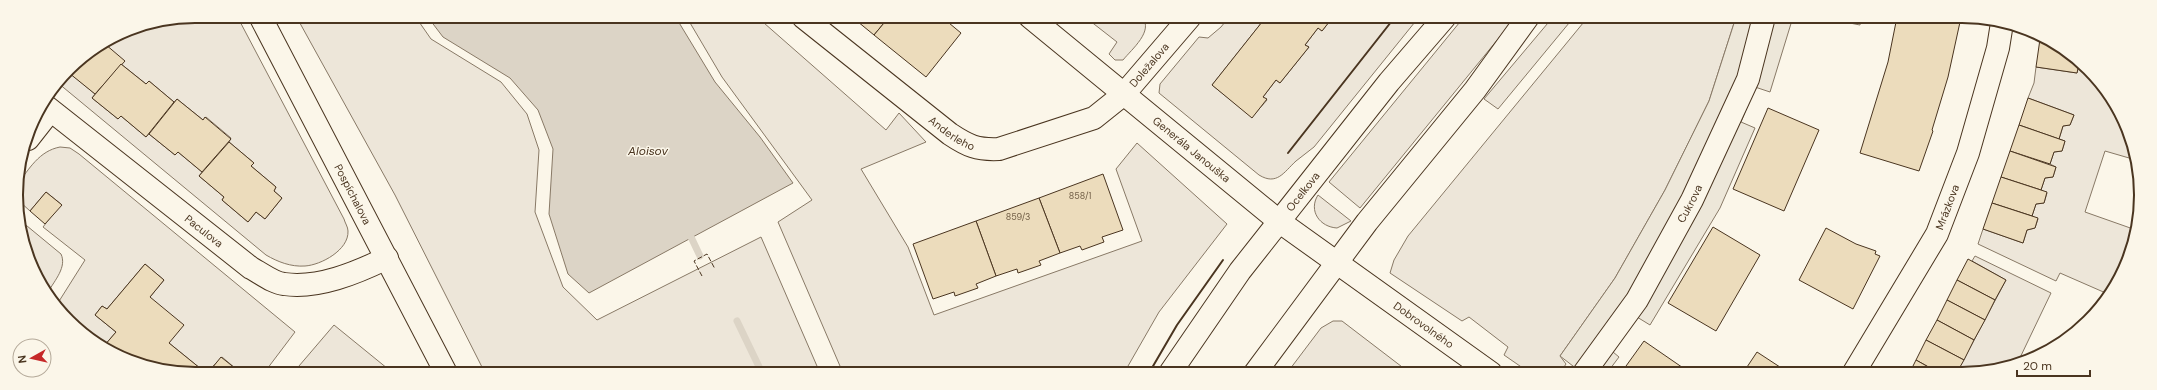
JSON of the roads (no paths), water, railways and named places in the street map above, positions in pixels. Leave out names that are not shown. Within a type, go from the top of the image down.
[{"type":"street","name":"Pospíchalova","points":[[264,23],[443,367]]},
{"type":"street","name":"Anderleho","points":[[812,23],[950,134],[971,147],[999,149],[1094,118],[1124,94]]},
{"type":"street","name":"Generála Janouška","points":[[1037,23],[1280,222],[1356,278]]},
{"type":"street","name":"Doležalova","points":[[1124,94],[1180,23]]},
{"type":"street","name":"Ocelkova","points":[[1174,367],[1240,270],[1280,222],[1389,82],[1440,23]]},
{"type":"street","points":[[1259,367],[1367,222],[1475,90],[1524,23]]},
{"type":"street","name":"Cukrova","points":[[1588,367],[1637,300],[1692,200],[1748,79],[1762,23]]},
{"type":"street","name":"Mrázkova","points":[[1857,367],[1937,234],[1968,153],[1998,48],[2001,27]]},
{"type":"street","name":"Paculova","points":[[46,108],[251,268],[283,284],[314,285],[368,267],[387,258]]},
{"type":"street","name":"Dobrovolného","points":[[1356,278],[1482,367]]},
{"type":"water","name":"Aloisov","points":[[432,23],[679,23],[715,82],[760,137],[793,183],[589,293],[568,274],[549,214],[553,149],[538,110],[510,78],[443,37]]},
{"type":"waterway","points":[[691,237],[700,256]]},
{"type":"waterway","points":[[737,321],[759,367]]}]
